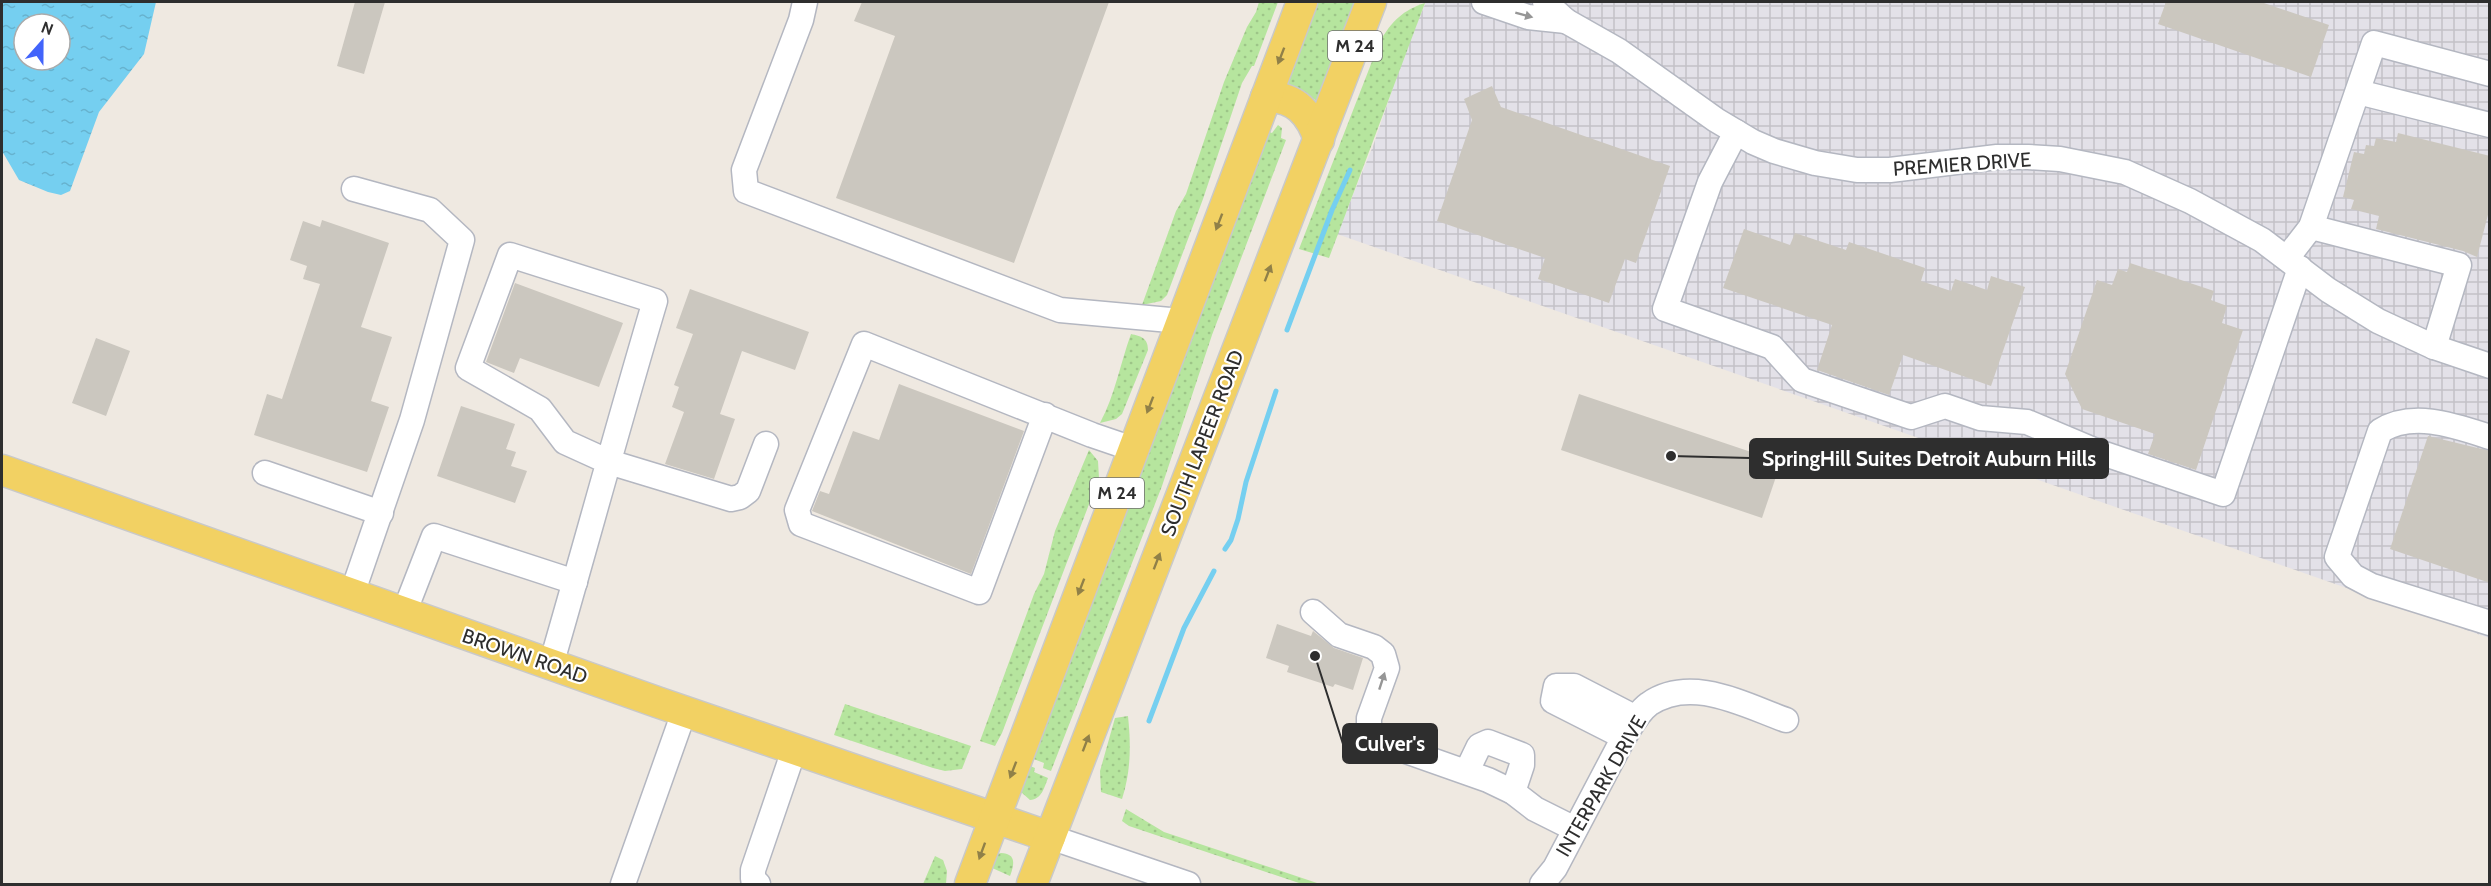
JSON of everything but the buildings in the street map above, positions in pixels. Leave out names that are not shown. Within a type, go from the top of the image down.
[{"type":"main road","name":"M 24","points":[[970,885],[1302,2]]},
{"type":"main road","name":"SOUTH LAPEER ROAD","points":[[1032,885],[1371,2]]},
{"type":"main road","points":[[1266,98],[1276,97],[1297,105],[1308,113],[1319,140]]},
{"type":"main road","name":"BROWN ROAD","points":[[2,470],[684,712],[1050,837]]},
{"type":"street","points":[[805,2],[801,20],[744,170],[746,191],[1060,310],[1181,321]]},
{"type":"street","name":"PREMIER DRIVE","points":[[1484,2],[1528,18],[1566,21]]},
{"type":"street","name":"PREMIER DRIVE","points":[[1545,2],[1566,21],[1619,51],[1736,132],[1774,152],[1815,163],[1857,170],[1890,170],[1997,157],[2028,157],[2060,159],[2125,172],[2190,201],[2262,240],[2353,307],[2404,335],[2490,366]]},
{"type":"street","points":[[1736,132],[1710,182],[1665,309],[1772,347],[1802,380],[1911,417],[1945,406],[1980,418],[2026,422],[2096,452],[2223,494],[2293,263],[2311,227],[2374,43],[2490,74]]},
{"type":"street","points":[[2358,92],[2490,125]]},
{"type":"street","points":[[352,594],[412,420],[462,240],[430,210],[354,189]]},
{"type":"street","points":[[2311,227],[2459,265],[2434,347]]},
{"type":"street","points":[[551,665],[575,582],[609,462],[655,301],[510,255],[468,368],[540,409],[565,442],[609,462],[731,499],[740,497],[748,491],[766,444]]},
{"type":"street","points":[[1045,415],[979,592],[801,524],[797,510],[864,344],[1045,415],[1092,435],[1133,449]]},
{"type":"street","points":[[2490,437],[2442,422],[2392,423],[2380,431],[2337,557],[2353,576],[2372,586],[2490,623]]},
{"type":"street","points":[[265,473],[381,513]]},
{"type":"street","points":[[404,613],[434,536],[575,582]]},
{"type":"street","points":[[1313,612],[1339,635],[1374,647],[1383,654],[1387,668],[1370,718],[1369,738],[1467,771],[1513,792],[1535,809],[1575,829]]},
{"type":"street","name":"INTERPARK DRIVE","points":[[1550,879],[1630,727],[1648,705],[1664,696],[1681,691],[1697,691],[1786,720]]},
{"type":"street","points":[[623,885],[684,712]]},
{"type":"street","points":[[1467,771],[1479,746],[1488,741],[1522,755],[1522,765],[1513,792]]},
{"type":"street","points":[[759,885],[753,879],[753,870],[794,750]]},
{"type":"street","points":[[1050,837],[1188,885]]},
{"type":"shaded area","points":[[1426,2],[2489,2],[2489,638],[1337,234],[1373,146],[1407,47]]},
{"type":"green space","points":[[1259,2],[1278,2],[1254,66],[1242,83],[1203,199],[1167,295],[1161,301],[1142,305],[1176,211],[1186,194],[1224,82]]},
{"type":"green space","points":[[1317,2],[1355,2],[1317,101],[1289,84],[1287,80]]},
{"type":"green space","points":[[1425,3],[1329,258],[1299,249],[1380,41],[1399,17],[1410,9]]},
{"type":"green space","points":[[1278,125],[1282,128],[1281,138],[1286,140],[1212,335],[1162,486],[1051,771],[1043,768],[1044,763],[1031,758],[1267,131],[1272,133]]},
{"type":"green space","points":[[1131,334],[1143,338],[1148,350],[1122,414],[1116,419],[1100,423],[1114,390]]},
{"type":"green space","points":[[1089,450],[1098,461],[1099,478],[1002,733],[995,746],[980,741],[1034,594],[1044,574],[1055,531]]},
{"type":"green space","points":[[845,704],[971,746],[962,769],[945,771],[933,768],[834,735]]},
{"type":"green space","points":[[1128,716],[1130,758],[1122,799],[1101,792],[1100,771],[1115,718]]},
{"type":"green space","points":[[1028,765],[1035,768],[1034,772],[1048,778],[1040,795],[1030,800],[1021,792]]},
{"type":"green space","points":[[1126,809],[1164,832],[1320,884],[1302,884],[1129,826],[1122,821]]},
{"type":"green space","points":[[997,854],[1010,855],[1012,858],[1010,876],[990,867]]},
{"type":"green space","points":[[935,856],[943,860],[947,871],[946,884],[923,884]]},
{"type":"water","points":[[2,2],[156,2],[144,54],[99,112],[70,191],[61,195],[19,180],[2,151]]},
{"type":"waterway","points":[[1287,330],[1332,210],[1350,170]]},
{"type":"waterway","points":[[1225,549],[1231,540],[1238,519],[1246,482],[1276,391]]},
{"type":"waterway","points":[[1149,721],[1184,628],[1214,571]]},
{"type":"place","name":"SpringHill Suites Detroit Auburn Hills","points":[[1671,456]]},
{"type":"place","name":"Culver's","points":[[1315,656]]}]
